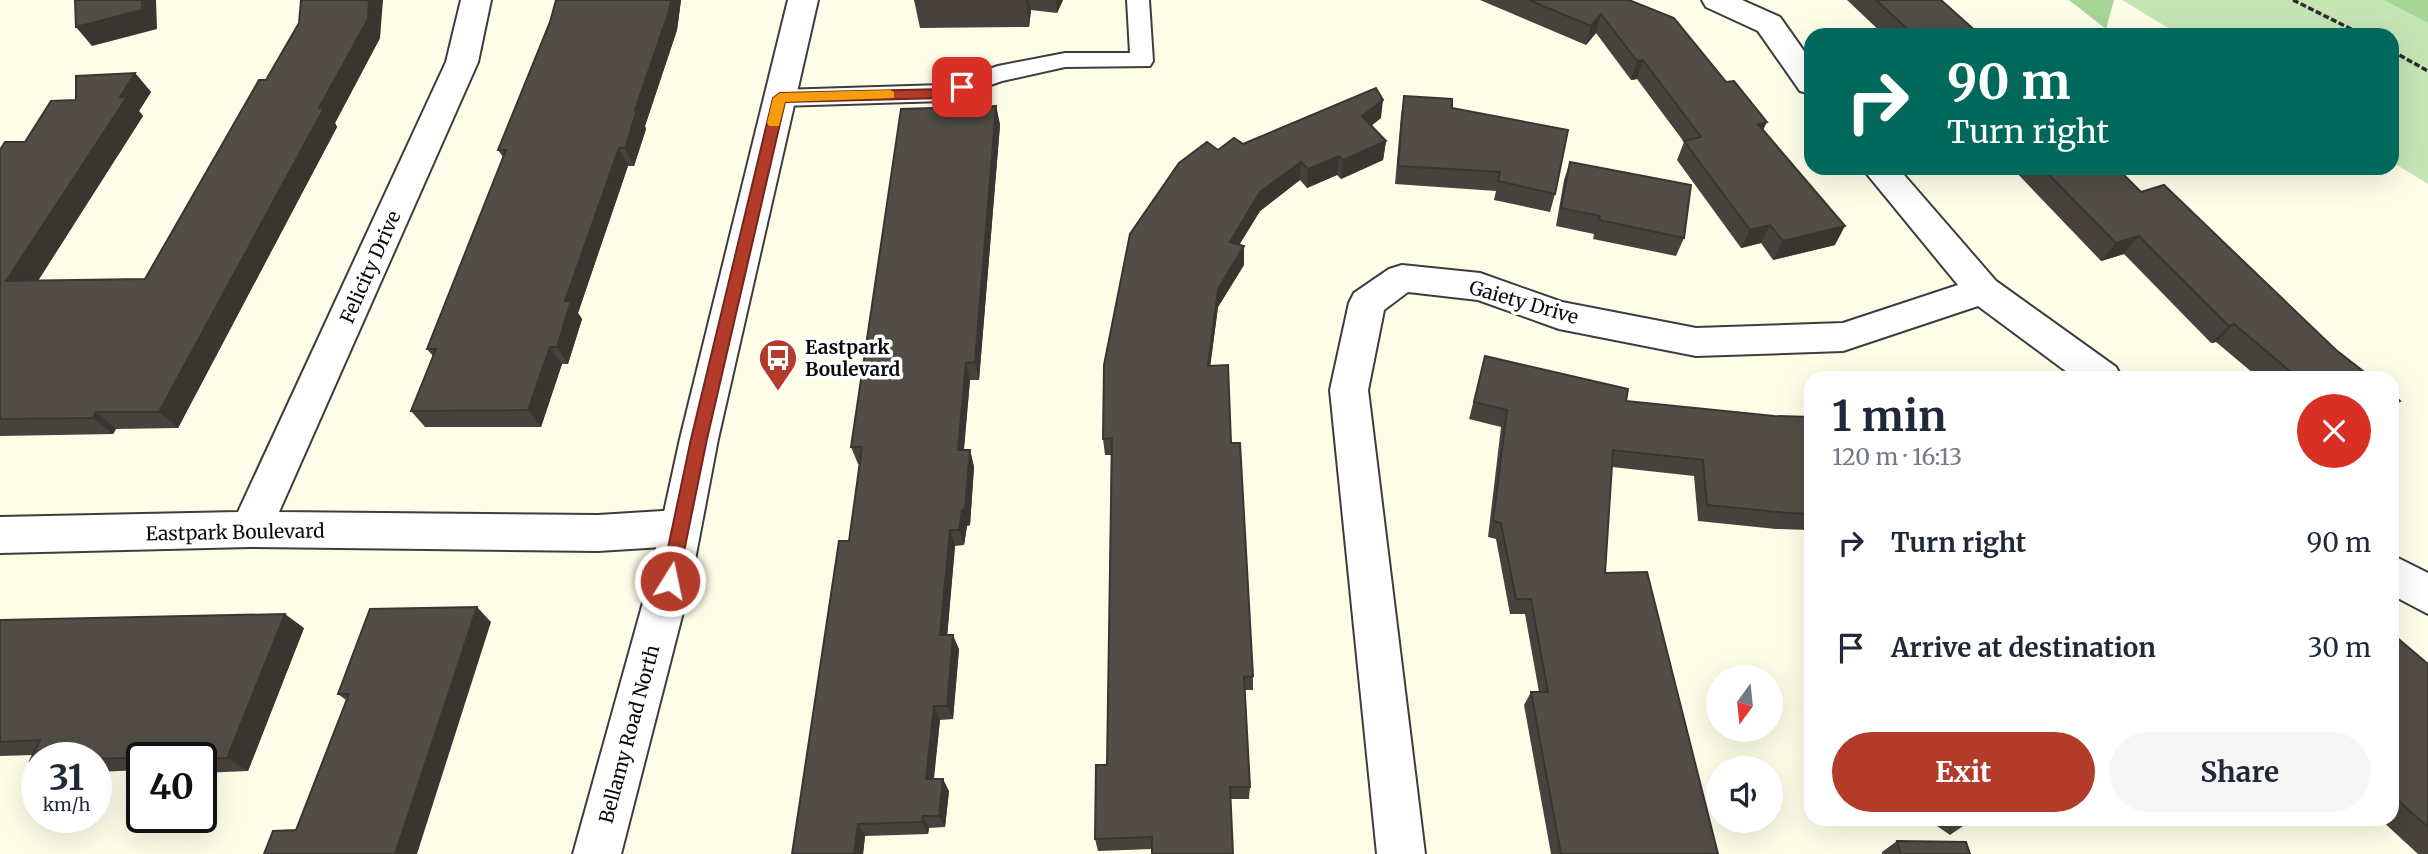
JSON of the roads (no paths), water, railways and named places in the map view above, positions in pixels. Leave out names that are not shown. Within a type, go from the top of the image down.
[{"type":"street","name":"Felicity Drive","points":[[250,529],[275,480],[462,62],[476,0]]},
{"type":"street","name":"Bellamy Road North","points":[[597,854],[670,581],[679,528],[803,0]]},
{"type":"street","points":[[1717,0],[1769,24],[1804,74]]},
{"type":"street","points":[[1885,175],[1983,291],[2093,371]]},
{"type":"street","name":"Gaiety Drive","points":[[1401,854],[1349,390],[1367,303],[1402,278],[1480,287],[1559,315],[1696,341],[1843,337],[1983,291]]},
{"type":"street","name":"Eastpark Boulevard","points":[[0,535],[250,529],[598,533],[679,528]]},
{"type":"street","points":[[2399,577],[2428,595]]},
{"type":"lane","points":[[780,98],[944,93],[998,74],[1065,60],[1142,61],[1138,0]]},
{"type":"place","name":"Eastpark Boulevard","points":[[778,392]]}]
